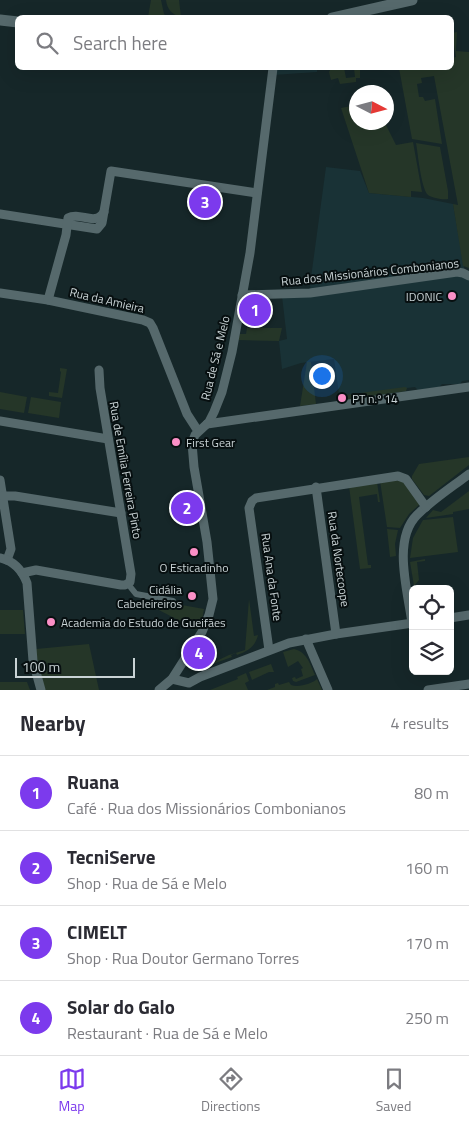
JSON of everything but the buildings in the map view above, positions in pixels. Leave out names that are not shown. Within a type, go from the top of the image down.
[{"type":"main road","points":[[345,15],[412,0]]},
{"type":"main road","points":[[0,20],[15,22]]},
{"type":"street","name":"Rua de Sá e Melo","points":[[198,431],[207,424],[217,405],[226,375],[242,295],[273,70]]},
{"type":"street","points":[[0,214],[67,226],[97,229],[102,225],[111,171],[257,193]]},
{"type":"street","points":[[48,300],[67,226]]},
{"type":"street","name":"Rua dos Missionários Combonianos","points":[[242,295],[310,293],[457,272],[469,276]]},
{"type":"street","name":"Rua da Amieira","points":[[0,293],[48,300],[143,320],[150,324],[162,347],[187,414],[198,431]]},
{"type":"street","name":"Rua de Emília Ferreira Pinto","points":[[99,370],[100,388],[131,574],[128,584]]},
{"type":"street","points":[[207,424],[469,387]]},
{"type":"street","points":[[0,421],[108,439]]},
{"type":"street","points":[[159,690],[172,679],[202,632],[213,599],[206,532],[192,447],[193,438],[198,431]]},
{"type":"street","points":[[409,603],[402,556],[403,542],[410,524],[426,507],[469,474]]},
{"type":"street","points":[[316,487],[399,476],[408,481],[426,507]]},
{"type":"street","points":[[0,480],[11,550],[4,559],[14,563],[22,573],[27,586],[34,669],[41,690]]},
{"type":"street","name":"Rua Ana da Fonte","points":[[269,650],[249,508],[252,501],[256,498],[316,487]]},
{"type":"street","name":"Rua da Nortecoope","points":[[316,487],[336,634]]},
{"type":"street","points":[[3,496],[15,496],[120,513]]},
{"type":"street","points":[[22,573],[36,570],[128,584],[136,594],[173,601]]},
{"type":"street","points":[[454,617],[469,615]]},
{"type":"street","points":[[172,679],[188,683],[289,642],[409,623]]},
{"type":"street","points":[[306,639],[328,690]]},
{"type":"street","points":[[428,690],[469,684]]},
{"type":"shaded area","points":[[274,70],[317,70],[317,72],[273,75]]},
{"type":"shaded area","points":[[326,167],[360,171],[369,193],[423,198],[453,204],[465,273],[311,292],[310,285]]},
{"type":"shaded area","points":[[457,273],[469,277],[469,380],[462,381],[460,384],[442,384],[439,387],[418,390],[415,387],[407,388],[405,391],[340,401],[334,359],[301,363],[282,369],[279,341],[287,339],[282,296]]},
{"type":"green space","points":[[151,0],[161,0],[165,15],[148,15]]},
{"type":"green space","points":[[166,0],[179,0],[181,15],[175,15]]},
{"type":"green space","points":[[457,32],[456,51],[469,52],[469,268],[463,266],[453,204],[458,205],[434,76],[421,78],[422,83],[417,84],[419,97],[423,97],[425,101],[435,99],[442,144],[412,139],[399,70],[454,70],[454,58],[456,57],[454,33]]},
{"type":"green space","points":[[330,70],[344,70],[346,78],[355,77],[354,70],[360,70],[360,78],[356,78],[356,82],[340,84],[338,78],[331,80]]},
{"type":"green space","points":[[349,106],[349,130],[388,130],[396,145],[413,142],[422,192],[411,191],[411,197],[369,193],[341,108]]},
{"type":"green space","points":[[416,143],[440,147],[448,199],[440,199],[428,195],[422,178]]},
{"type":"green space","points":[[247,328],[282,328],[279,341],[238,340],[240,334],[246,334]]},
{"type":"green space","points":[[307,362],[311,362],[316,404],[300,406]]},
{"type":"green space","points":[[60,368],[67,369],[62,398],[49,396],[49,392],[58,393]]},
{"type":"green space","points":[[407,388],[406,391],[345,400],[345,395]]},
{"type":"green space","points":[[0,392],[27,397],[24,413],[0,409]]},
{"type":"green space","points":[[31,397],[61,402],[59,418],[28,413]]},
{"type":"green space","points":[[469,457],[469,465],[429,496],[424,495],[412,479],[419,464]]},
{"type":"green space","points":[[396,479],[403,481],[420,504],[409,514],[400,528],[387,527],[380,481]]},
{"type":"green space","points":[[377,482],[380,502],[378,502],[377,494],[359,497],[368,565],[371,565],[371,568],[360,569],[349,486]]},
{"type":"green space","points":[[469,491],[469,509],[453,512],[453,514],[426,518],[433,510],[441,512]]},
{"type":"green space","points":[[453,517],[458,552],[410,558],[413,538],[423,520]]},
{"type":"green space","points":[[387,529],[398,530],[395,544],[396,556],[390,557]]},
{"type":"green space","points":[[425,559],[425,561],[417,562],[419,580],[415,585],[414,585],[410,562]]},
{"type":"green space","points":[[249,599],[254,636],[258,635],[255,643],[245,652],[237,655],[236,653],[231,655],[232,657],[204,667],[229,655],[245,650]]},
{"type":"green space","points":[[165,602],[204,609],[202,620],[197,630],[157,609]]},
{"type":"green space","points":[[0,610],[23,610],[25,634],[0,634]]},
{"type":"green space","points":[[89,644],[99,690],[45,690],[38,666],[36,649]]},
{"type":"green space","points":[[294,649],[305,656],[315,675],[296,682],[293,681],[292,678],[295,677],[296,679],[303,676],[301,669],[303,668],[298,661],[288,667],[283,652]]},
{"type":"green space","points":[[271,664],[274,672],[269,672],[252,680],[249,672]]},
{"type":"green space","points":[[246,673],[249,681],[245,683],[248,690],[210,690],[238,679],[237,677]]},
{"type":"green space","points":[[317,679],[322,690],[267,690],[275,687],[275,684],[278,683],[279,685],[289,682],[291,685],[298,686]]},
{"type":"green space","points":[[0,682],[27,682],[30,690],[0,690]]},
{"type":"place","name":"CIMELT","points":[[205,202]]},
{"type":"place","name":"IDONIC","points":[[452,296]]},
{"type":"place","name":"Ruana","points":[[255,310]]},
{"type":"place","name":"PT n.º 14","points":[[342,398]]},
{"type":"place","name":"First Gear","points":[[176,442]]},
{"type":"place","name":"TecniServe","points":[[187,508]]},
{"type":"place","name":"O Esticadinho","points":[[194,552]]},
{"type":"place","name":"Cidália Cabeleireiros","points":[[192,596]]},
{"type":"place","name":"Academia do Estudo de Gueifães","points":[[51,622]]},
{"type":"place","name":"Solar do Galo","points":[[199,653]]}]
